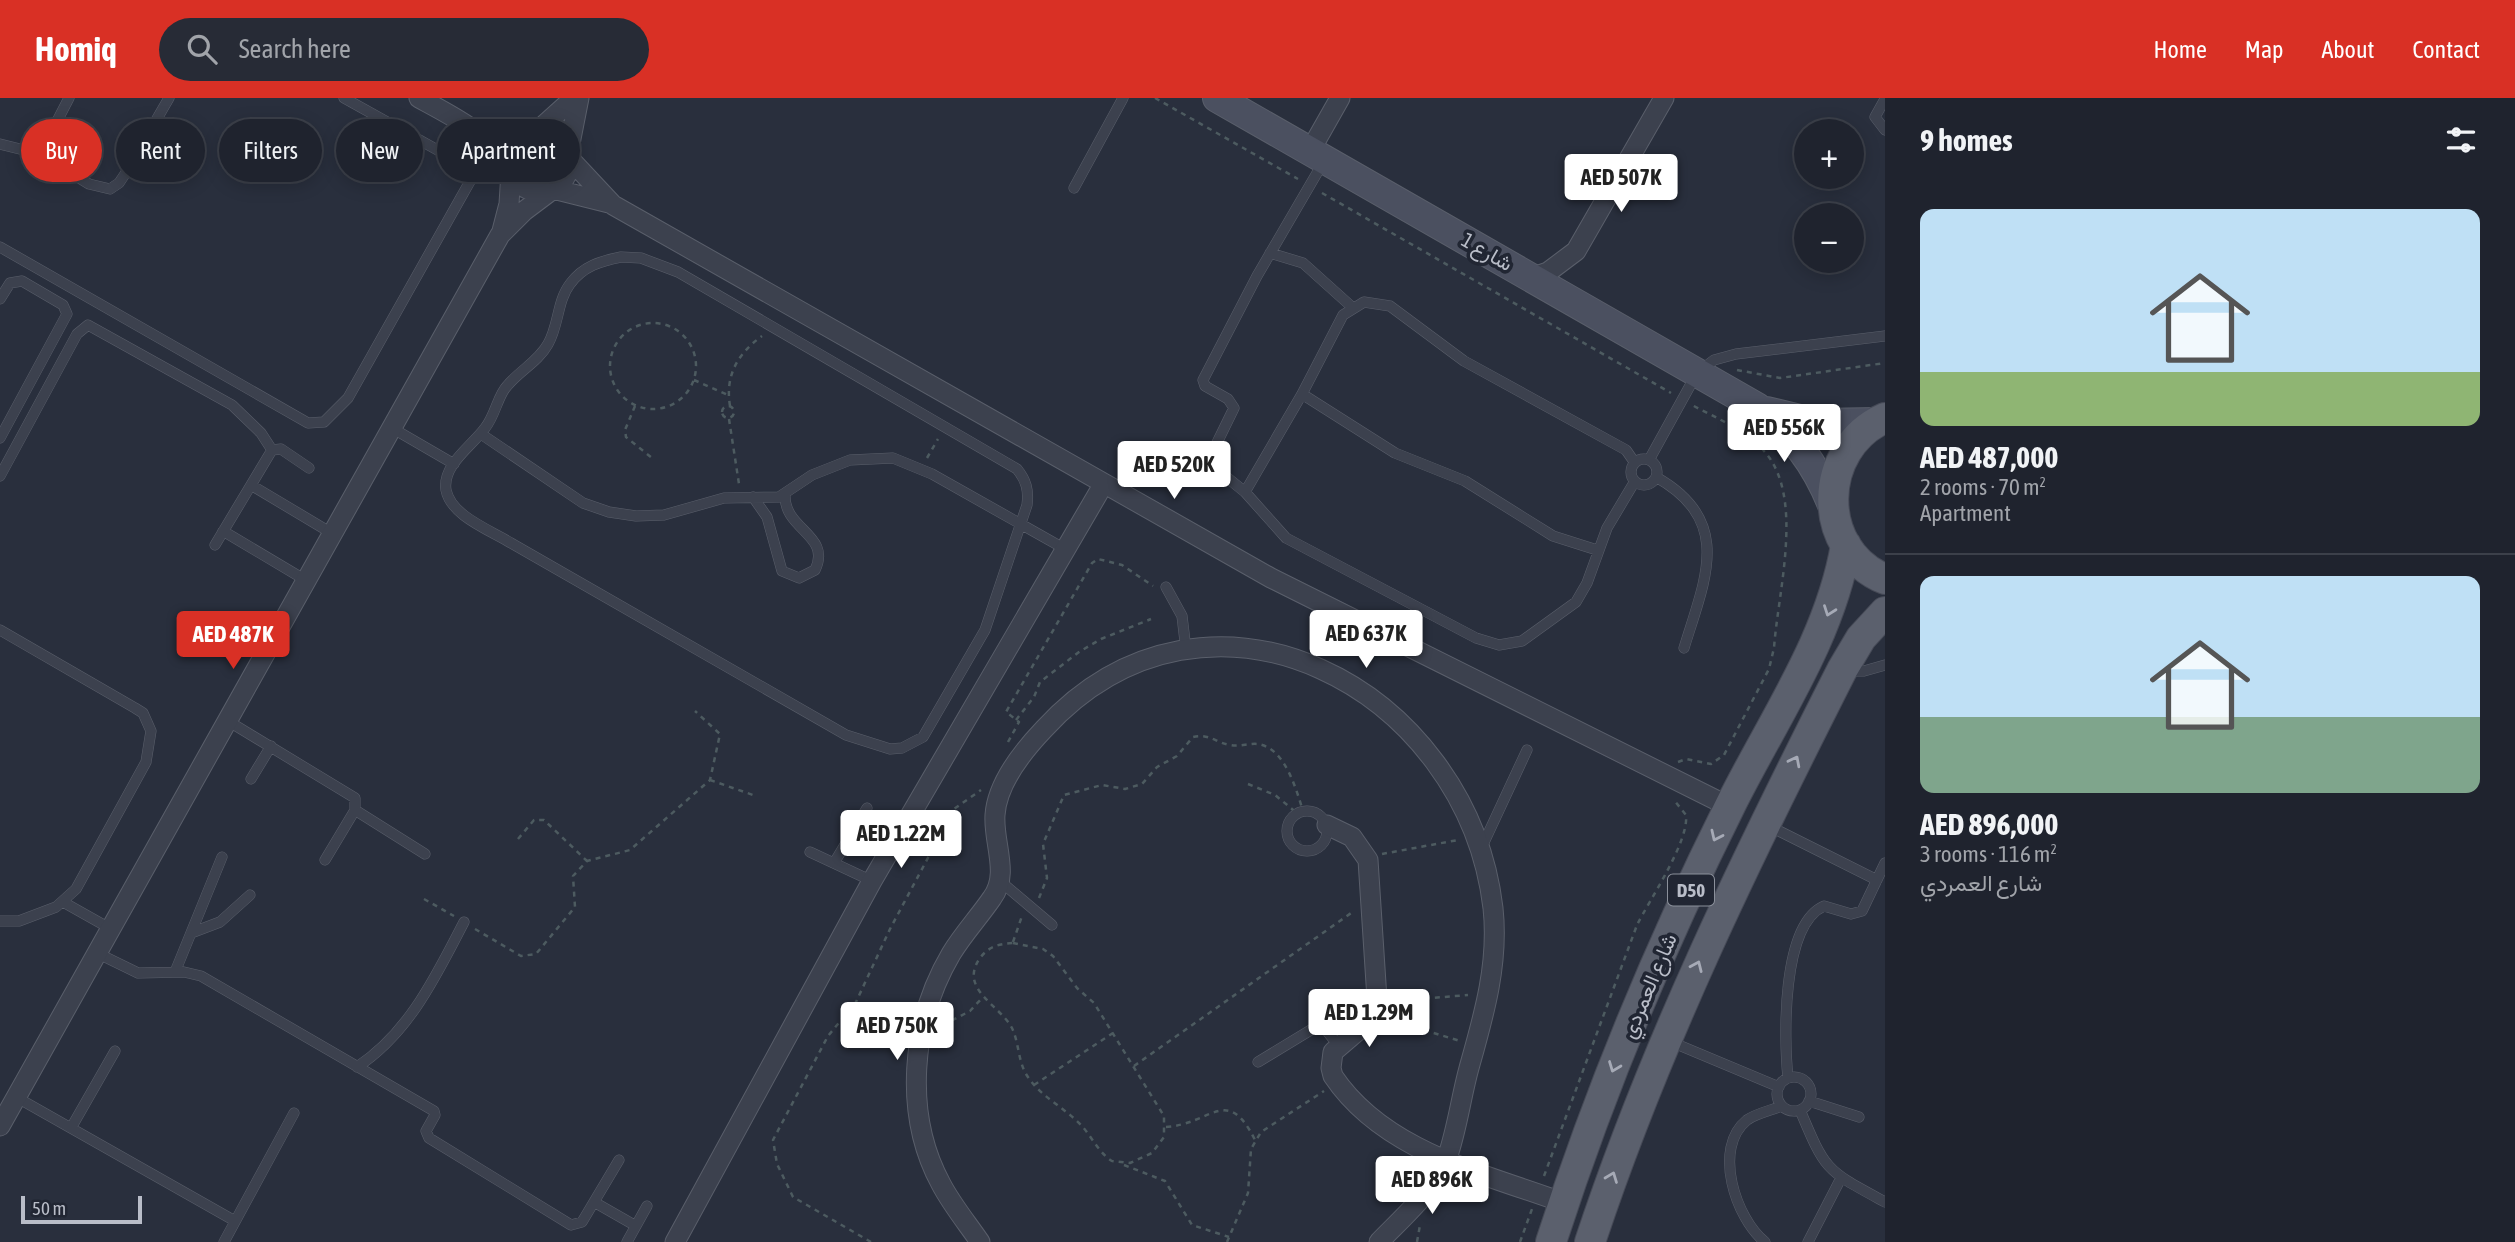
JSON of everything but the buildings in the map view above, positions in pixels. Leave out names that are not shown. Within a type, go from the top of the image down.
[{"type":"main road","points":[[1881,420],[1857,437],[1843,457],[1834,480],[1832,505],[1846,545],[1859,562],[1885,579]]},
{"type":"main road","name":"شارع العمردي","points":[[1551,1242],[1618,1057],[1730,807],[1823,627],[1838,587],[1846,545]]},
{"type":"main road","name":"شارع العمردي","points":[[1590,1242],[1665,1040],[1764,823],[1842,670],[1861,638],[1885,612]]},
{"type":"street","points":[[419,98],[458,119]]},
{"type":"street","points":[[551,119],[577,98]]},
{"type":"street","points":[[574,119],[577,98]]},
{"type":"street","name":"شارع 1","points":[[1217,98],[1757,407],[1782,426],[1804,449],[1820,476],[1832,505]]},
{"type":"street","points":[[1318,155],[1340,98]]},
{"type":"street","points":[[1531,278],[1548,272],[1576,251],[1664,98]]},
{"type":"street","points":[[580,169],[613,205]]},
{"type":"street","points":[[0,1126],[500,235],[509,204],[510,182]]},
{"type":"street","points":[[518,182],[527,190],[552,190],[613,205],[1103,485],[1360,625],[1730,807]]},
{"type":"street","points":[[500,235],[560,182]]},
{"type":"street","name":"شارع 1","points":[[1757,407],[1816,423],[1847,425],[1881,420]]},
{"type":"street","points":[[675,1242],[872,881],[1103,485]]},
{"type":"street","points":[[980,1242],[940,1183],[925,1146],[917,1107],[916,1067],[929,1002],[944,966],[964,933],[993,897],[1000,881],[995,813],[1000,792],[1042,730],[1088,688],[1118,669],[1151,656],[1223,648],[1260,651],[1331,673],[1364,691],[1394,714],[1435,760],[1461,802],[1477,844],[1494,917],[1489,993],[1446,1159],[1423,1196],[1379,1242]]},
{"type":"street","points":[[1327,825],[1352,837],[1365,855],[1379,1001],[1368,1022],[1333,1052],[1331,1068],[1340,1086],[1369,1117],[1386,1130],[1446,1159],[1564,1203]]},
{"type":"lane","points":[[58,119],[69,98]]},
{"type":"lane","points":[[86,182],[110,188],[119,183],[169,98]]},
{"type":"lane","points":[[0,247],[308,422],[324,422],[348,398],[473,176],[464,164],[344,98]]},
{"type":"lane","points":[[1074,188],[1123,98]]},
{"type":"lane","points":[[1885,99],[1875,117],[1885,130]]},
{"type":"lane","points":[[0,144],[21,149]]},
{"type":"lane","points":[[1318,155],[1203,383],[1231,401],[1234,408],[1211,455],[1211,461],[1245,492],[1270,524],[1304,550],[1476,638],[1499,645],[1522,641],[1576,602],[1587,583],[1597,550],[1635,481],[1632,472],[1635,463]]},
{"type":"lane","points":[[1270,253],[1303,263],[1352,307]]},
{"type":"lane","points":[[641,258],[660,264],[945,427],[1017,469],[1023,476],[1029,495],[985,630],[929,727],[913,744],[890,749],[846,735],[457,510],[446,488],[454,464],[481,434],[496,412],[506,386],[547,345],[561,300],[570,283],[584,270],[602,260],[641,258]]},
{"type":"lane","points":[[0,438],[67,314],[63,305],[22,281],[10,284],[1,296]]},
{"type":"lane","points":[[1245,492],[1302,394],[1343,315],[1352,307],[1377,302],[1390,306],[1464,360],[1626,450],[1635,463]]},
{"type":"lane","points":[[0,476],[80,329],[88,325],[232,405],[261,433],[272,450]]},
{"type":"lane","points":[[1635,463],[1648,460],[1697,373],[1714,360],[1736,354],[1885,336]]},
{"type":"lane","points":[[1302,394],[1395,453],[1465,481],[1553,536],[1597,550]]},
{"type":"lane","points":[[392,428],[454,464]]},
{"type":"lane","points":[[481,434],[583,503],[609,512],[636,516],[664,515],[707,502],[741,497],[785,495],[812,475],[850,460],[892,458],[921,468],[1065,549]]},
{"type":"lane","points":[[272,450],[281,449],[309,468]]},
{"type":"lane","points":[[215,545],[272,450]]},
{"type":"lane","points":[[1648,460],[1656,467],[1656,477]]},
{"type":"lane","points":[[1635,481],[1644,485],[1656,477]]},
{"type":"lane","points":[[1656,477],[1672,486],[1692,506],[1706,530],[1706,576],[1684,648]]},
{"type":"lane","points":[[251,485],[333,534]]},
{"type":"lane","points":[[753,496],[767,517],[782,571],[799,578],[815,570],[819,552],[810,535],[790,517],[785,495]]},
{"type":"lane","points":[[223,531],[307,581]]},
{"type":"lane","points":[[1162,588],[1182,616],[1186,650]]},
{"type":"lane","points":[[0,630],[135,708],[149,722],[151,731],[150,748],[143,769],[76,889],[63,902],[19,921],[0,921]]},
{"type":"lane","points":[[1842,670],[1864,671],[1885,666]]},
{"type":"lane","points":[[228,721],[351,793],[355,798],[355,810],[325,860]]},
{"type":"lane","points":[[251,779],[271,746]]},
{"type":"lane","points":[[1477,844],[1527,750]]},
{"type":"lane","points":[[834,863],[867,807]]},
{"type":"lane","points":[[355,810],[425,854]]},
{"type":"lane","points":[[1300,812],[1320,815],[1327,825],[1327,837],[1320,847],[1308,851],[1297,848],[1289,839],[1287,827],[1300,812]]},
{"type":"lane","points":[[1764,823],[1877,880]]},
{"type":"lane","points":[[810,852],[872,881]]},
{"type":"lane","points":[[175,972],[222,856]]},
{"type":"lane","points":[[1779,1087],[1788,1078],[1787,1001],[1793,963],[1803,930],[1815,912],[1824,906],[1851,914],[1862,911],[1885,863]]},
{"type":"lane","points":[[1000,881],[1052,925]]},
{"type":"lane","points":[[191,933],[220,922],[250,895]]},
{"type":"lane","points":[[63,902],[111,929]]},
{"type":"lane","points":[[357,1067],[383,1049],[398,1033],[464,922]]},
{"type":"lane","points":[[97,953],[138,973],[175,972],[201,976],[434,1111],[435,1115],[426,1131],[429,1138],[567,1223],[575,1225],[582,1222],[619,1160]]},
{"type":"lane","points":[[1258,1062],[1314,1028],[1326,1030],[1338,1045]]},
{"type":"lane","points":[[1665,1040],[1779,1087]]},
{"type":"lane","points":[[71,1128],[115,1051]]},
{"type":"lane","points":[[1779,1087],[1782,1106],[1787,1110],[1800,1110],[1810,1101],[1810,1088],[1806,1083],[1801,1079],[1788,1078]]},
{"type":"lane","points":[[16,1097],[235,1222]]},
{"type":"lane","points":[[1810,1101],[1859,1117]]},
{"type":"lane","points":[[1765,1242],[1754,1233],[1729,1181],[1732,1151],[1736,1136],[1745,1121],[1782,1106]]},
{"type":"lane","points":[[1800,1110],[1820,1157],[1841,1178],[1885,1202]]},
{"type":"lane","points":[[224,1242],[294,1112]]},
{"type":"lane","points":[[1808,1242],[1841,1178]]},
{"type":"lane","points":[[594,1202],[636,1226]]},
{"type":"lane","points":[[627,1242],[647,1206]]},
{"type":"path","points":[[665,324],[683,334],[694,351],[694,380],[675,403],[656,409],[636,406],[620,394],[609,366],[614,346],[635,326],[665,324]]},
{"type":"path","points":[[729,418],[734,414],[728,395],[730,377],[747,347],[778,330]]},
{"type":"path","points":[[1707,413],[1732,373],[1741,369],[1765,377],[1780,378],[1885,363]]},
{"type":"path","points":[[694,380],[728,395]]},
{"type":"path","points":[[636,406],[625,430],[626,437],[652,458]]},
{"type":"path","points":[[730,406],[722,412],[729,418],[741,497]]},
{"type":"path","points":[[921,468],[945,427]]},
{"type":"path","points":[[1006,746],[1019,722],[1006,712],[1092,563],[1098,559],[1115,562],[1162,588]]},
{"type":"path","points":[[1016,720],[1034,697],[1040,682],[1059,666],[1093,643],[1151,619]]},
{"type":"path","points":[[424,898],[521,956],[536,954],[575,907],[573,876],[587,861],[630,850],[710,780],[720,734],[695,711]]},
{"type":"path","points":[[1013,943],[1017,925],[1044,889],[1046,877],[1043,844],[1060,799],[1076,790],[1102,785],[1125,789],[1142,784],[1157,767],[1177,756],[1194,737],[1209,736],[1226,744],[1257,744],[1271,750],[1291,778],[1300,812]]},
{"type":"path","points":[[710,780],[753,795]]},
{"type":"path","points":[[1248,784],[1275,795],[1300,812]]},
{"type":"path","points":[[871,1242],[793,1197],[777,1164],[773,1140],[828,1037],[856,1002],[890,929],[954,810],[984,787]]},
{"type":"path","points":[[517,839],[534,820],[544,820],[587,861]]},
{"type":"path","points":[[1365,855],[1477,844]]},
{"type":"path","points":[[1134,1066],[1371,899]]},
{"type":"path","points":[[1121,1164],[1152,1153],[1164,1137],[1165,1127],[1159,1107],[1150,1097],[1100,1010],[1077,988],[1053,956],[1043,949],[1013,943],[998,944],[985,951],[977,962],[974,977],[983,997],[1012,1028],[1021,1063],[1034,1085],[1080,1124],[1105,1157],[1121,1164],[1165,1181],[1192,1225],[1229,1237]]},
{"type":"path","points":[[1379,1001],[1489,993]]},
{"type":"path","points":[[921,1036],[970,1011],[983,997]]},
{"type":"path","points":[[1379,1001],[1414,1027],[1476,1045]]},
{"type":"path","points":[[1034,1085],[1114,1032]]},
{"type":"path","points":[[1227,1242],[1248,1193],[1255,1140],[1261,1132],[1312,1097],[1340,1086]]},
{"type":"path","points":[[1165,1127],[1197,1122],[1222,1109],[1233,1110],[1243,1117],[1255,1140]]}]
